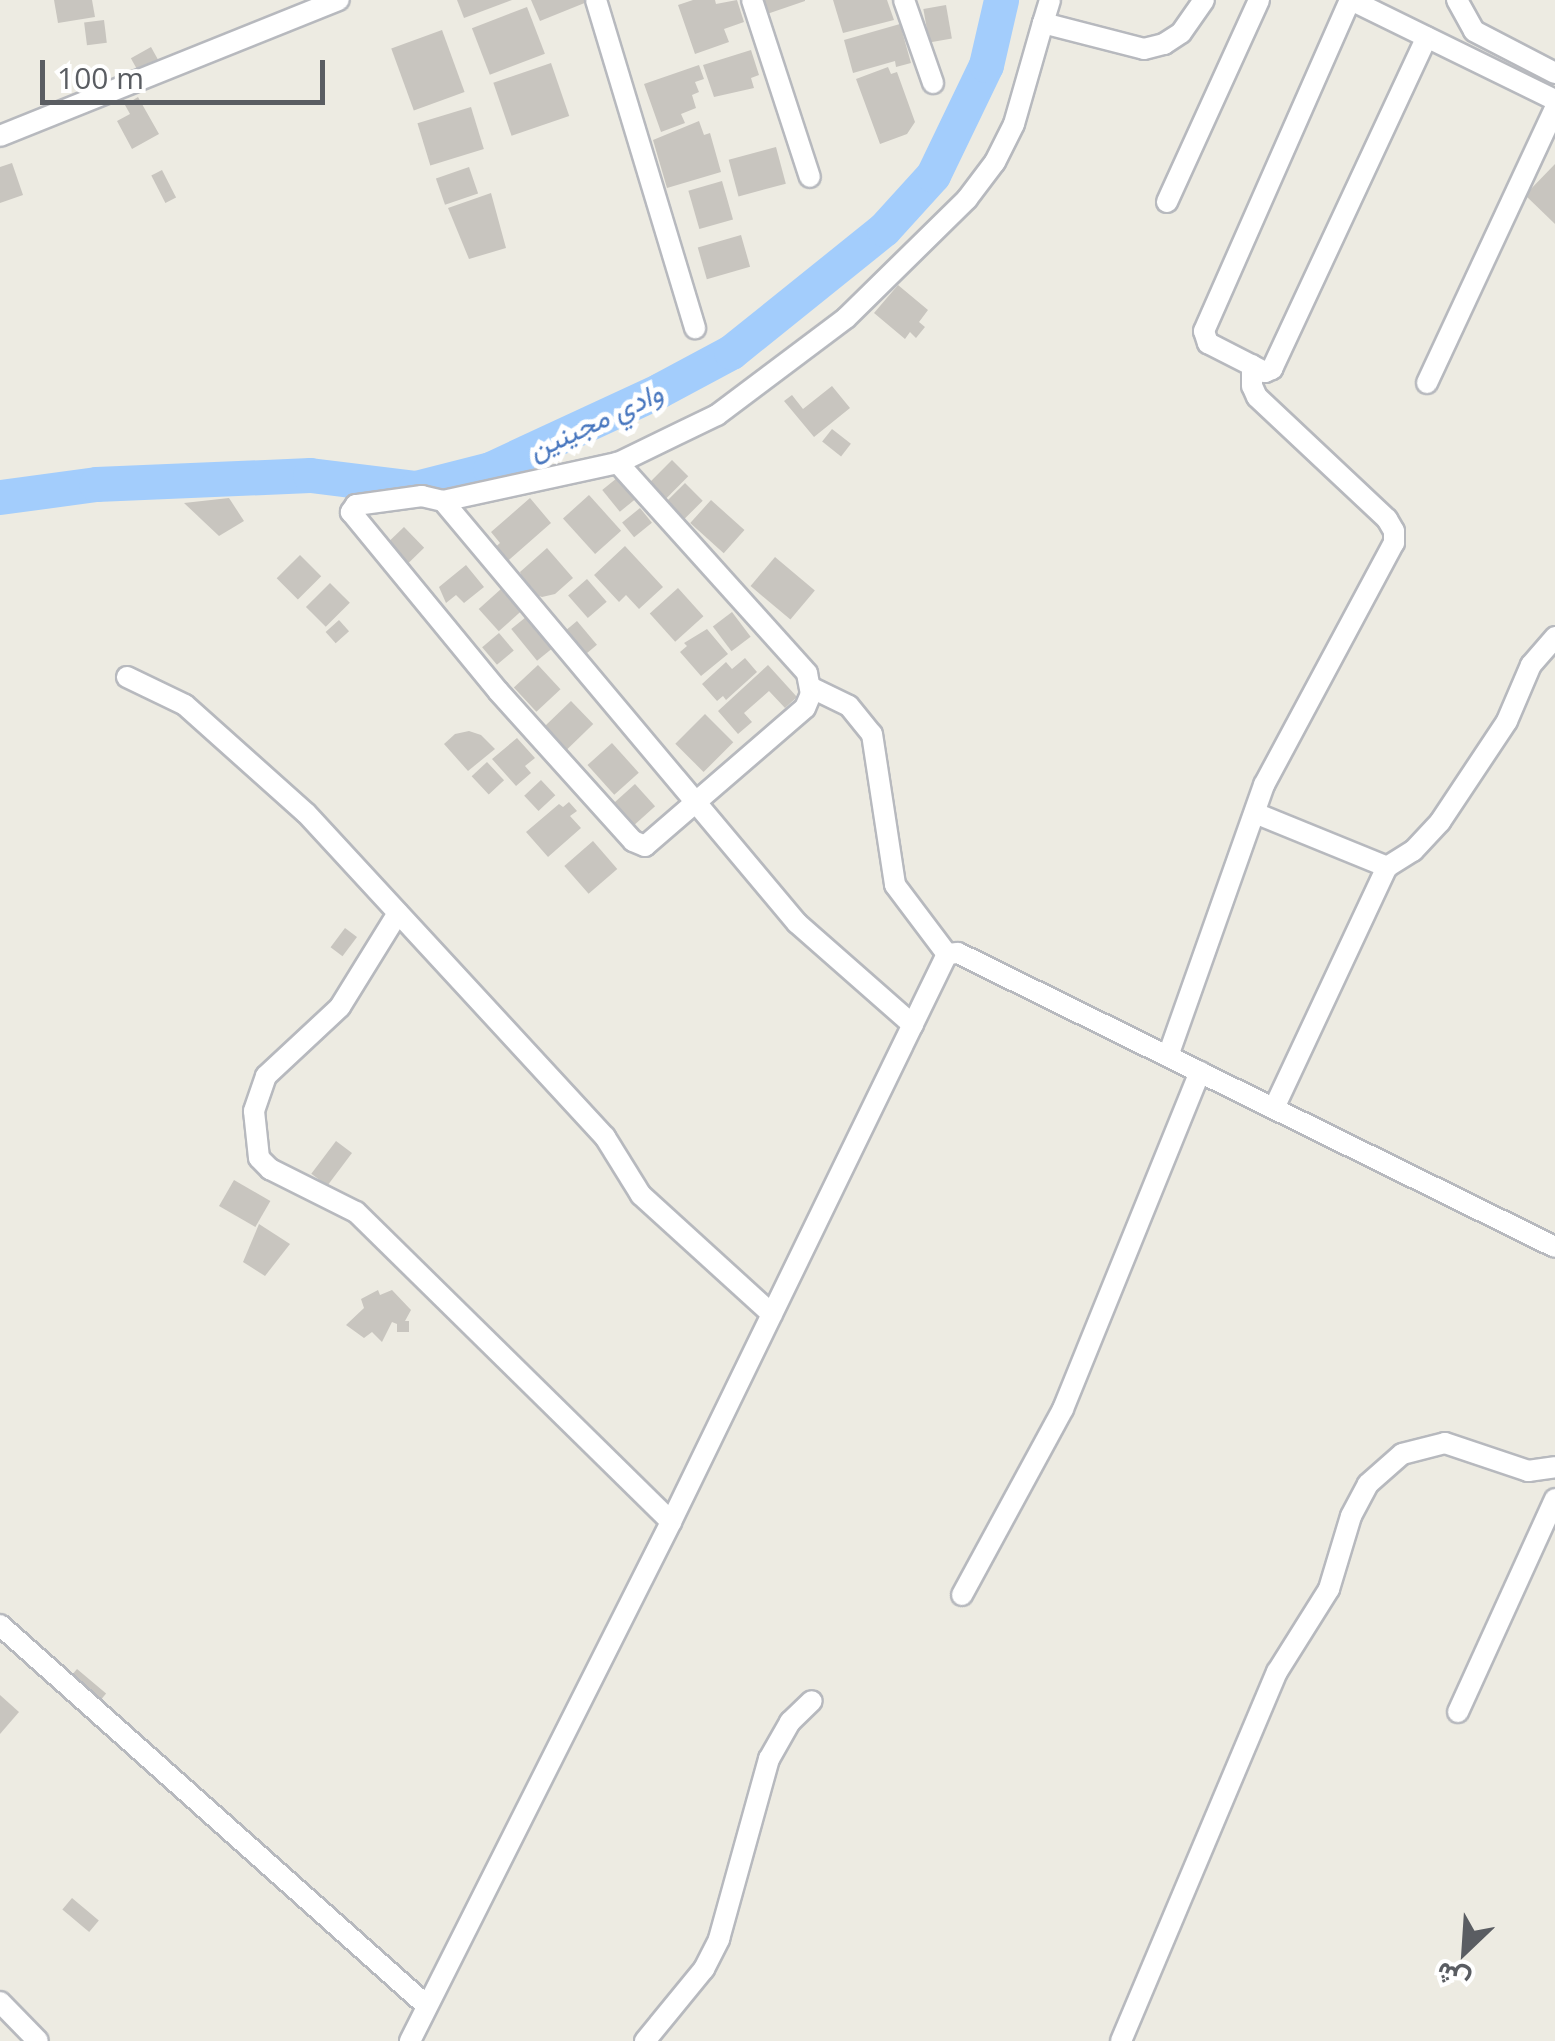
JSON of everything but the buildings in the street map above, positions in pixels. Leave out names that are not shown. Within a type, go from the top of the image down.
[{"type":"street","points":[[0,136],[339,0]]},
{"type":"street","points":[[596,0],[695,328]]},
{"type":"street","points":[[752,0],[810,176]]},
{"type":"street","points":[[904,0],[933,84]]},
{"type":"street","points":[[618,462],[807,672],[810,687],[805,708],[645,846],[633,841],[486,678],[351,512],[356,506],[422,496],[443,501],[618,462],[670,440],[744,396],[846,318],[935,235],[977,187],[1008,137],[1050,0]]},
{"type":"street","points":[[1043,23],[1144,50],[1164,44],[1180,33],[1204,0]]},
{"type":"street","points":[[1167,202],[1259,0]]},
{"type":"street","points":[[1427,37],[1272,368],[1265,372],[1208,343],[1204,330],[1351,0],[1427,37],[1555,100]]},
{"type":"street","points":[[1457,0],[1474,31],[1555,72]]},
{"type":"street","points":[[1428,384],[1555,108]]},
{"type":"street","points":[[1168,1056],[1255,813],[1284,744],[1390,552],[1394,531],[1257,396],[1252,386],[1252,365]]},
{"type":"street","points":[[443,501],[797,923],[914,1024]]},
{"type":"street","points":[[1274,1108],[1387,868],[1413,850],[1440,822],[1507,721],[1531,665],[1555,637]]},
{"type":"street","points":[[1531,665],[1555,658]]},
{"type":"street","points":[[127,677],[185,705],[306,813],[605,1137],[641,1195],[772,1314]]},
{"type":"street","points":[[810,687],[850,706],[872,734],[895,885],[947,954]]},
{"type":"street","points":[[1255,813],[1387,868]]},
{"type":"street","points":[[398,913],[340,1007],[266,1076],[254,1111],[259,1158],[270,1170],[356,1212],[671,1522]]},
{"type":"street","points":[[410,2041],[671,1522],[947,954]]},
{"type":"street","points":[[947,954],[958,954],[1555,1247]]},
{"type":"street","points":[[962,1595],[1070,1393],[1200,1072]]},
{"type":"street","points":[[1121,2041],[1277,1672],[1329,1589],[1351,1516],[1368,1484],[1402,1454],[1446,1443],[1528,1471],[1555,1467]]},
{"type":"street","points":[[1458,1712],[1555,1498]]},
{"type":"street","points":[[0,1626],[427,2006]]},
{"type":"street","points":[[645,2041],[704,1969],[719,1939],[769,1758],[790,1722],[812,1701]]},
{"type":"street","points":[[0,2002],[38,2041]]},
{"type":"waterway","name":"وادي مجينين","points":[[0,497],[96,484],[310,475],[416,488],[490,469],[660,390],[731,352],[884,229],[933,175],[986,65],[1001,0]]}]
